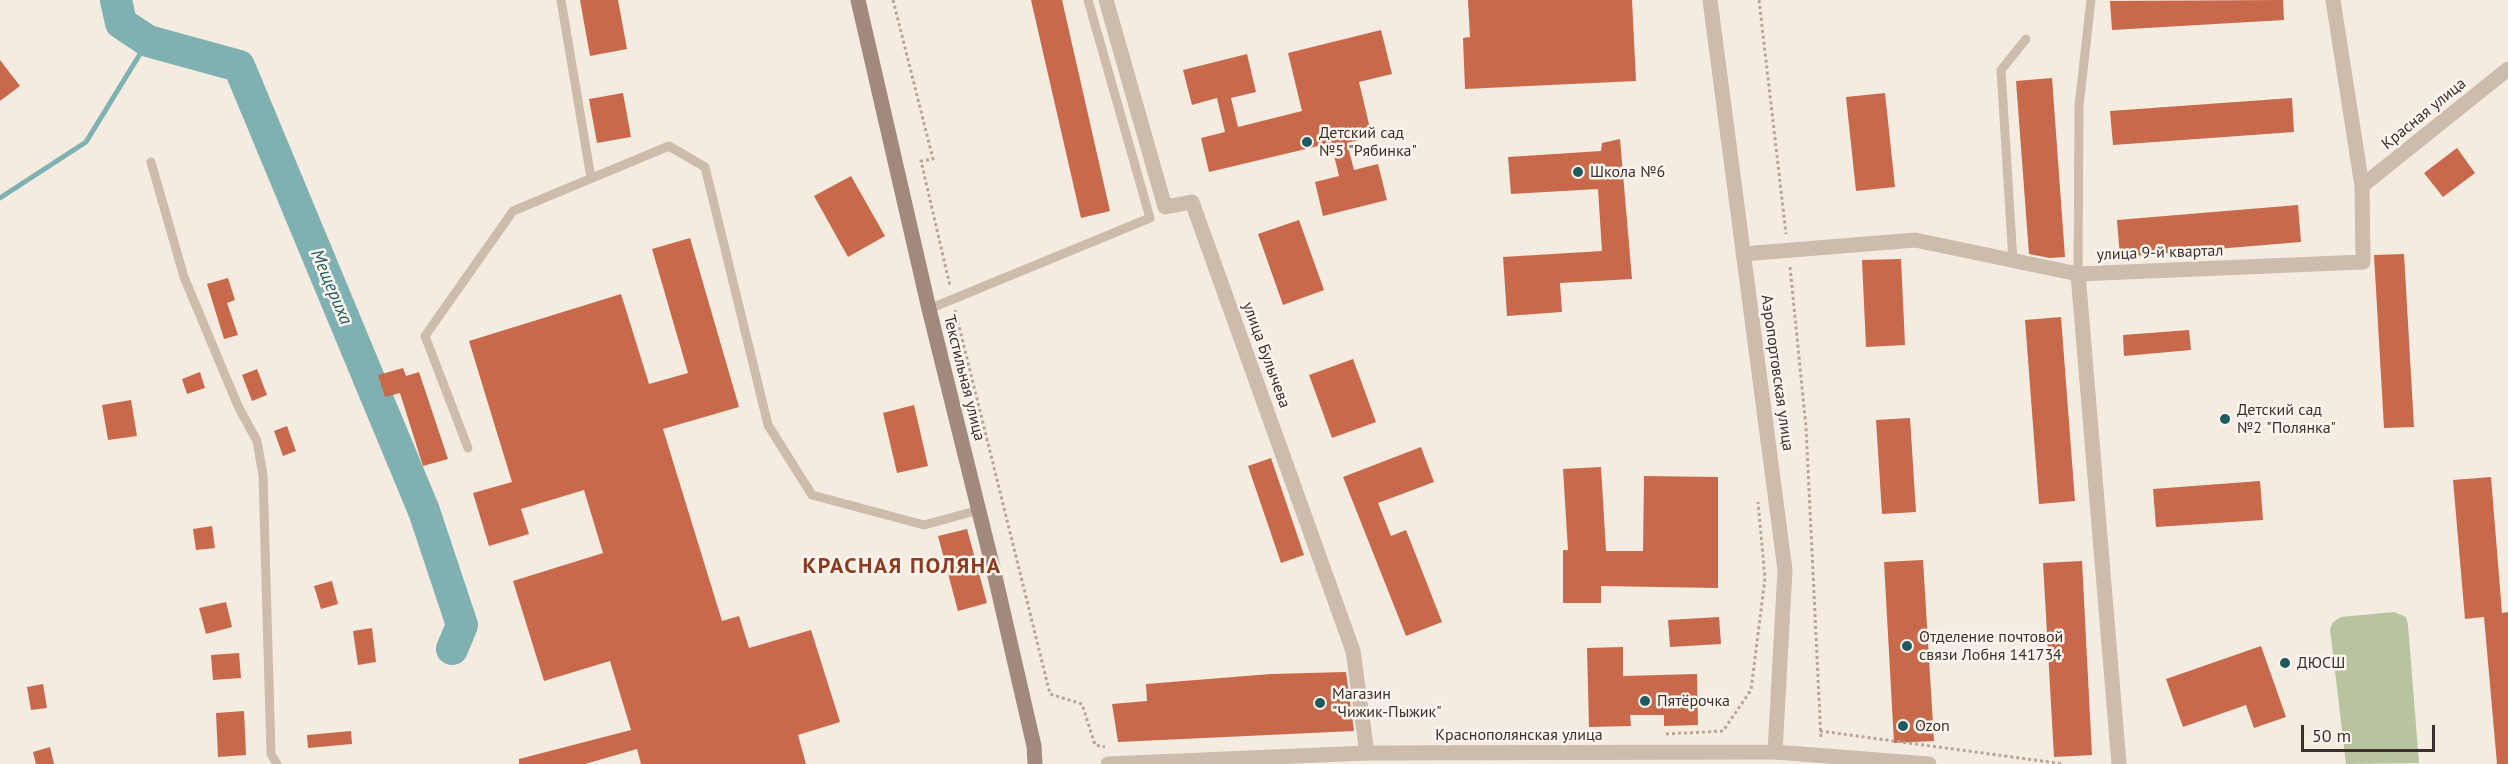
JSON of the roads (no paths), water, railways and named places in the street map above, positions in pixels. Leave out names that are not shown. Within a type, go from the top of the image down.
[{"type":"main road","name":"Текстильная улица","points":[[858,0],[929,309],[1034,746],[1035,764]]},
{"type":"street","name":"улица Булычева","points":[[1106,0],[1165,207],[1192,202],[1353,651],[1367,753]]},
{"type":"street","name":"Аэропортовская улица","points":[[1710,0],[1785,570],[1775,752]]},
{"type":"street","name":"улица 9-й квартал","points":[[2118,764],[2078,274],[2363,262],[2362,186],[2333,0]]},
{"type":"street","name":"Красная улица","points":[[2362,186],[2508,69]]},
{"type":"street","points":[[1743,254],[1915,240],[2078,274]]},
{"type":"street","name":"Краснополянская улица","points":[[1110,756],[1160,764],[1367,753],[1775,752],[1929,764]]},
{"type":"lane","points":[[561,0],[591,178]]},
{"type":"lane","points":[[929,309],[1150,218],[1088,0]]},
{"type":"lane","points":[[2078,274],[2079,106],[2091,0]]},
{"type":"lane","points":[[2013,261],[2001,70],[2026,39]]},
{"type":"lane","points":[[468,448],[425,336],[513,211],[669,146],[705,167],[768,424],[812,495],[924,525],[979,510]]},
{"type":"lane","points":[[151,162],[184,277],[238,406],[257,441],[263,475],[272,754],[277,764]]},
{"type":"waterway","name":"Мещериха","points":[[116,0],[121,23],[148,41],[239,66],[424,511],[462,625],[452,649]]},
{"type":"waterway","points":[[0,198],[86,142],[148,41]]},
{"type":"place","name":"Детский сад №5 \"Рябинка\"","points":[[1307,142]]},
{"type":"place","name":"Школа №6","points":[[1578,172]]},
{"type":"place","name":"Детский сад №2 \"Полянка\"","points":[[2225,419]]},
{"type":"place","name":"Отделение почтовой связи Лобня 141734","points":[[1907,646]]},
{"type":"place","name":"ДЮСШ","points":[[2285,663]]},
{"type":"place","name":"Пятёрочка","points":[[1645,701]]},
{"type":"place","name":"Магазин \"Чижик-Пыжик\"","points":[[1320,703]]},
{"type":"place","name":"Ozon","points":[[1903,726]]},
{"type":"district","name":"КРАСНАЯ ПОЛЯНА","points":[[902,567]]}]
